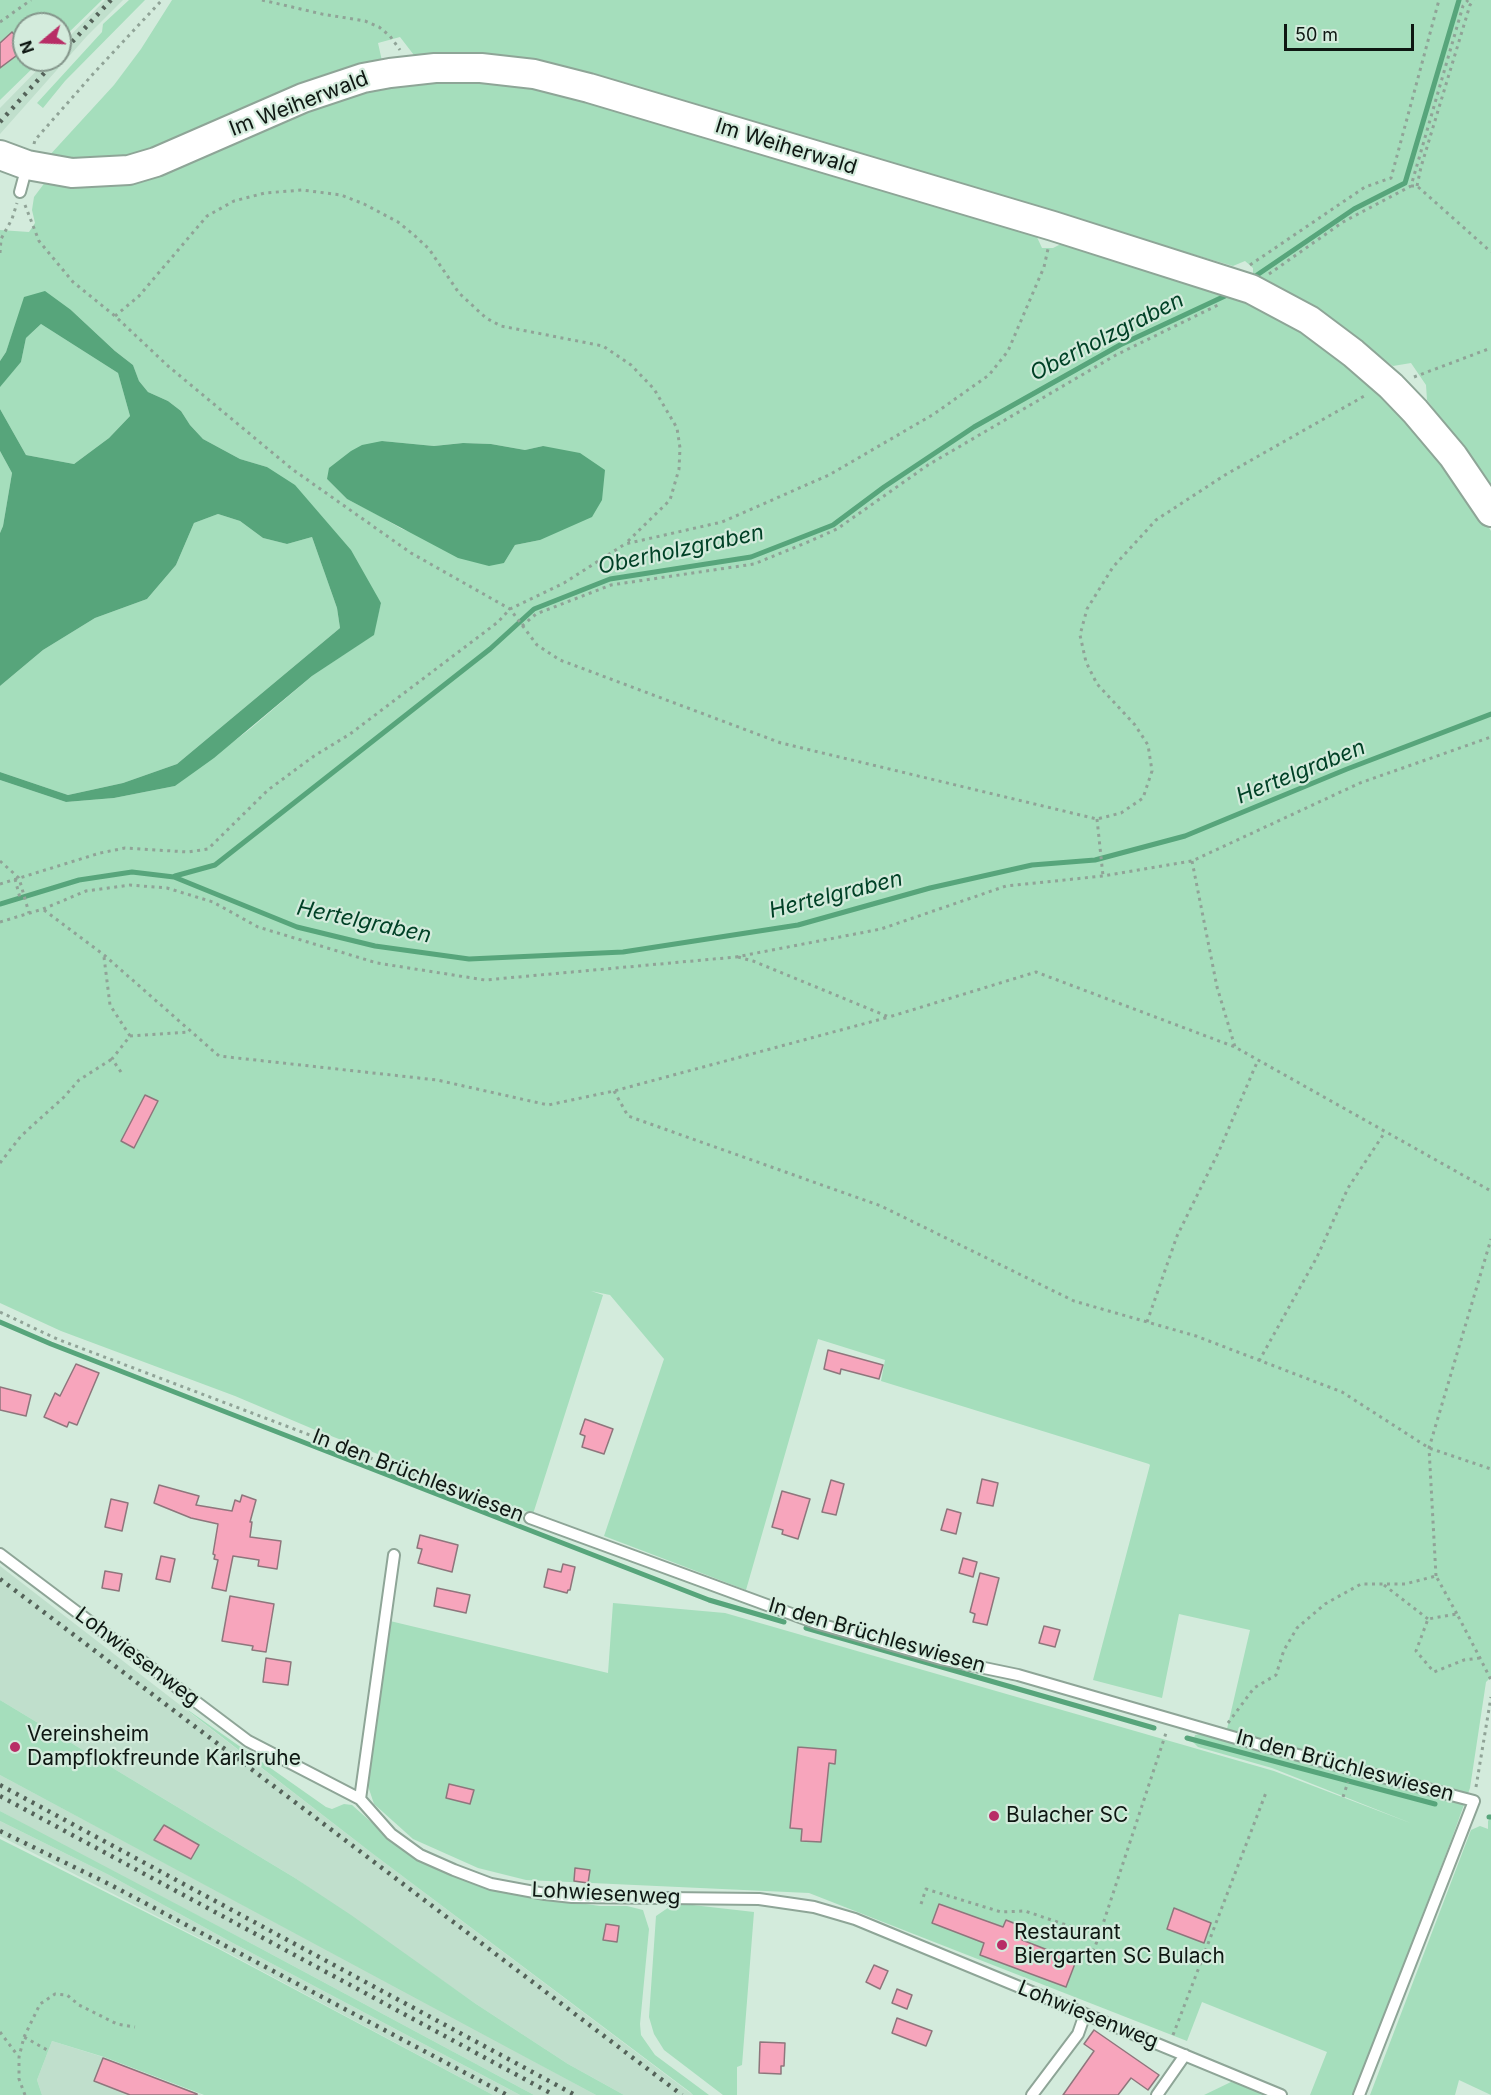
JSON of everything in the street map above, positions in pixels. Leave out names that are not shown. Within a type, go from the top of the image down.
[{"type":"street","name":"Im Weiherwald","points":[[0,155],[27,165],[72,173],[140,168],[334,86],[363,78],[435,68],[481,68],[534,74],[589,88],[1053,226],[1310,320],[1353,352],[1415,411],[1453,456],[1491,512]]},
{"type":"lane","points":[[20,192],[27,165]]},
{"type":"lane","name":"In den Brüchleswiesen","points":[[530,1518],[816,1623],[941,1659],[1018,1675],[1260,1745],[1474,1801],[1359,2095]]},
{"type":"lane","name":"Lohwiesenweg","points":[[0,1554],[248,1741],[360,1799],[392,1834],[420,1855],[491,1884],[545,1894],[572,1897],[759,1899],[814,1907],[855,1918],[1281,2095]]},
{"type":"lane","points":[[360,1799],[394,1555]]},
{"type":"lane","points":[[1032,2095],[1078,2034],[1085,2014]]},
{"type":"lane","points":[[1161,2090],[1185,2055]]},
{"type":"path","points":[[0,22],[31,0]]},
{"type":"path","points":[[27,165],[35,140],[162,0]]},
{"type":"path","points":[[262,0],[365,21],[379,27],[390,36],[401,51],[408,71]]},
{"type":"path","points":[[1235,292],[1247,267],[1365,187],[1391,178],[1439,0]]},
{"type":"path","points":[[1411,186],[1463,6],[1468,0]]},
{"type":"path","points":[[1417,186],[1470,5],[1474,0]]},
{"type":"path","points":[[521,625],[536,614],[611,585],[754,564],[837,529],[928,465],[1106,361],[1235,292],[1343,222],[1411,186],[1417,186],[1491,252]]},
{"type":"path","points":[[0,884],[100,853],[125,848],[188,852],[208,849],[268,790],[314,756],[350,734],[498,622],[510,609],[564,583],[625,544],[670,500],[680,469],[677,428],[654,389],[631,365],[603,346],[501,326],[486,318],[459,293],[429,249],[414,235],[398,222],[341,195],[302,190],[265,193],[234,201],[207,216],[139,296],[115,316]]},
{"type":"path","points":[[0,253],[2,239],[12,219],[20,192]]},
{"type":"path","points":[[20,192],[39,241],[74,282],[115,316],[168,366],[292,469],[411,554],[510,609],[537,645],[560,660],[781,743],[1097,819],[1121,813],[1143,798],[1152,771],[1148,745],[1135,725],[1097,684],[1086,662],[1080,635],[1087,609],[1113,567],[1156,520],[1225,475],[1359,398],[1491,348]]},
{"type":"path","points":[[625,544],[722,522],[829,475],[934,414],[989,375],[1008,351],[1044,267],[1053,226]]},
{"type":"path","points":[[0,922],[43,909],[86,891],[130,885],[166,888],[213,902],[258,927],[377,963],[485,980],[736,957],[881,929],[1006,886],[1103,876],[1192,861],[1360,783],[1491,736]]},
{"type":"path","points":[[1097,819],[1103,876]]},
{"type":"path","points":[[0,861],[20,878],[29,913]]},
{"type":"path","points":[[1192,861],[1217,987],[1235,1047]]},
{"type":"path","points":[[15,879],[20,898]]},
{"type":"path","points":[[43,909],[104,956],[219,1056],[437,1080],[548,1105],[614,1091],[889,1017],[1036,972],[1235,1047],[1491,1191]]},
{"type":"path","points":[[104,956],[110,1005],[130,1036]]},
{"type":"path","points":[[736,957],[753,961],[889,1017]]},
{"type":"path","points":[[0,1163],[21,1136],[64,1097],[79,1080],[112,1059],[130,1036],[190,1032]]},
{"type":"path","points":[[112,1059],[121,1072]]},
{"type":"path","points":[[1147,1322],[1177,1236],[1219,1151],[1258,1060]]},
{"type":"path","points":[[614,1091],[628,1116],[880,1206],[1074,1301],[1196,1336],[1342,1392],[1430,1448],[1491,1469]]},
{"type":"path","points":[[1259,1361],[1317,1257],[1348,1188],[1385,1132]]},
{"type":"path","points":[[1491,1239],[1430,1448],[1436,1576],[1491,1680]]},
{"type":"path","name":"In den Brüchleswiesen","points":[[0,1312],[57,1340],[530,1518]]},
{"type":"path","points":[[1221,1733],[1254,1688],[1276,1675],[1284,1650],[1297,1628],[1324,1604],[1361,1584],[1405,1584],[1436,1576]]},
{"type":"path","points":[[1383,1583],[1428,1619],[1456,1614]]},
{"type":"path","points":[[1428,1619],[1416,1651],[1434,1671],[1464,1660],[1480,1658]]},
{"type":"path","points":[[1474,1801],[1491,1697]]},
{"type":"path","points":[[1088,1965],[1170,1720]]},
{"type":"path","points":[[1343,1797],[1347,1786]]},
{"type":"path","points":[[1168,2048],[1267,1790]]},
{"type":"path","points":[[921,1904],[926,1889],[1001,1912],[1025,1911],[1099,1936]]},
{"type":"path","points":[[25,2095],[19,2079],[19,2057],[24,2037],[40,2004],[55,1994],[67,1995],[79,2005],[117,2024],[135,2027]]},
{"type":"path","points":[[0,2032],[19,2057]]},
{"type":"path","points":[[24,2037],[49,2051]]},
{"type":"shaded area","points":[[0,0],[102,0],[72,29],[72,12],[12,12],[12,72],[29,72],[0,100]]},
{"type":"shaded area","points":[[105,0],[123,0],[72,53],[72,34]]},
{"type":"shaded area","points":[[129,0],[145,0],[65,81],[43,108],[37,103],[65,72],[72,72],[72,65],[102,32],[103,24]]},
{"type":"shaded area","points":[[172,0],[1491,0],[1491,485],[1427,400],[1426,385],[1411,363],[1393,366],[1320,314],[1253,274],[1253,268],[1245,261],[1233,266],[580,75],[417,59],[400,37],[378,43],[382,61],[329,74],[175,146],[97,165],[48,157],[114,85],[141,49]]},
{"type":"shaded area","points":[[35,72],[55,72],[0,134],[0,108]]},
{"type":"shaded area","points":[[451,77],[538,84],[1036,235],[1042,248],[1053,248],[1063,243],[1222,289],[1304,330],[1346,359],[1449,463],[1491,531],[1491,1677],[1486,1682],[1470,1788],[1353,2095],[1310,2095],[1327,2052],[1202,2002],[1187,2041],[809,1893],[526,1880],[478,1868],[413,1839],[374,1804],[368,1786],[390,1621],[608,1673],[613,1603],[725,1613],[1274,1771],[1413,1824],[1272,1768],[1198,1747],[1193,1742],[1195,1735],[1227,1729],[1250,1630],[1179,1614],[1162,1698],[1093,1680],[1149,1464],[881,1381],[885,1360],[818,1339],[746,1590],[604,1536],[664,1359],[610,1295],[591,1291],[603,1295],[533,1514],[313,1429],[235,1396],[61,1331],[0,1303],[0,780],[66,802],[114,798],[175,786],[250,729],[312,676],[373,635],[381,603],[267,467],[240,459],[203,439],[181,411],[168,401],[148,392],[139,381],[133,365],[71,310],[14,329],[6,352],[0,361],[0,230],[29,232],[35,223],[32,210],[34,197],[46,181],[331,96]],"holes":[[[382,441],[434,446],[462,443],[491,444],[525,450],[543,446],[540,540],[515,545],[504,563],[402,529],[347,499],[327,479]]]},
{"type":"shaded area","points":[[45,291],[71,310],[133,365],[139,381],[148,392],[168,401],[181,411],[203,439],[240,459],[267,467],[295,485],[351,550],[381,603],[374,635],[312,676],[214,758],[175,786],[114,798],[66,802],[0,780],[0,772],[68,795],[123,783],[177,764],[340,628],[337,608],[312,537],[287,544],[263,538],[240,521],[218,514],[194,523],[176,565],[147,599],[95,618],[43,650],[0,686],[0,533],[12,473],[0,451],[0,409],[26,455],[74,464],[109,438],[130,416],[118,373],[41,324],[26,338],[21,362],[0,387],[0,361],[6,352],[24,297]]},
{"type":"shaded area","points":[[41,324],[118,373],[130,416],[109,438],[74,464],[26,455],[0,409],[0,386],[21,362],[26,338]]},
{"type":"shaded area","points":[[382,441],[434,446],[463,443],[491,444],[525,450],[543,446],[580,453],[605,470],[602,500],[592,517],[540,540],[515,545],[504,563],[489,566],[458,558],[347,499],[327,479],[329,468],[351,451],[362,445]]},
{"type":"shaded area","points":[[0,451],[12,473],[0,533]]},
{"type":"shaded area","points":[[218,514],[240,521],[263,538],[287,544],[312,537],[337,608],[340,628],[177,764],[123,783],[68,795],[0,772],[0,686],[43,650],[95,618],[147,599],[176,565],[194,523]]},
{"type":"shaded area","points":[[0,1566],[373,1854],[693,2095],[624,2095],[568,2064],[476,2004],[295,1878],[0,1700]]},
{"type":"shaded area","points":[[0,1700],[295,1878],[476,2004],[568,2064],[624,2095],[596,2095],[0,1775]]},
{"type":"shaded area","points":[[178,1703],[326,1807],[332,1809],[344,1804],[352,1805],[410,1854],[487,1887],[509,1893],[600,1906],[627,1906],[643,1910],[649,1929],[640,2024],[641,2035],[655,2055],[709,2095],[693,2095],[373,1854]]},
{"type":"shaded area","points":[[0,1775],[596,2095],[534,2095],[56,1842],[0,1811]]},
{"type":"shaded area","points":[[0,1811],[534,2095],[520,2095],[109,1875],[0,1821]]},
{"type":"shaded area","points":[[1491,1817],[1491,2095],[1459,2080],[1455,2095],[1370,2095],[1471,1830],[1480,1826],[1488,1829],[1488,1821]]},
{"type":"shaded area","points":[[0,1821],[109,1875],[520,2095],[493,2095],[217,1947],[0,1836]]},
{"type":"shaded area","points":[[0,1839],[217,1948],[493,2095],[204,2095],[104,2057],[52,2041],[37,2080],[42,2095],[0,2095]]},
{"type":"shaded area","points":[[675,1903],[754,1912],[742,2065],[737,2067],[737,2095],[723,2095],[664,2050],[654,2034],[649,2017],[656,1916]]},
{"type":"shaded area","points":[[52,2041],[103,2057],[202,2095],[42,2095],[37,2080]]},
{"type":"shaded area","points":[[1231,2082],[1236,2083],[1265,2095],[1204,2095]]},
{"type":"building","points":[[12,32],[12,59],[0,68],[0,43]]},
{"type":"building","points":[[145,1095],[158,1101],[134,1148],[121,1141]]},
{"type":"building","points":[[828,1350],[883,1365],[879,1379],[841,1369],[840,1374],[824,1369]]},
{"type":"building","points":[[76,1364],[99,1373],[77,1425],[69,1422],[67,1427],[44,1417],[55,1393],[60,1396]]},
{"type":"building","points":[[0,1387],[31,1395],[26,1416],[0,1410]]},
{"type":"building","points":[[585,1419],[613,1429],[604,1454],[582,1447],[585,1436],[580,1434]]},
{"type":"building","points":[[982,1479],[998,1483],[993,1506],[977,1503]]},
{"type":"building","points":[[831,1480],[844,1484],[836,1515],[822,1512]]},
{"type":"building","points":[[159,1485],[199,1496],[196,1505],[232,1511],[235,1500],[240,1502],[242,1495],[256,1500],[250,1522],[252,1522],[250,1537],[281,1541],[277,1569],[258,1566],[259,1560],[233,1556],[226,1591],[212,1588],[218,1560],[214,1559],[213,1554],[218,1524],[191,1518],[154,1503]]},
{"type":"building","points":[[782,1491],[810,1499],[798,1539],[782,1534],[783,1530],[772,1527]]},
{"type":"building","points":[[111,1499],[128,1503],[122,1531],[105,1527]]},
{"type":"building","points":[[947,1509],[961,1513],[956,1534],[941,1530]]},
{"type":"building","points":[[420,1535],[458,1545],[452,1572],[418,1563],[422,1549],[417,1548]]},
{"type":"building","points":[[161,1556],[175,1559],[170,1582],[156,1579]]},
{"type":"building","points":[[963,1558],[977,1562],[973,1577],[959,1573]]},
{"type":"building","points":[[563,1564],[575,1567],[570,1590],[567,1593],[544,1587],[548,1569],[561,1572]]},
{"type":"building","points":[[105,1571],[122,1574],[119,1591],[102,1588]]},
{"type":"building","points":[[980,1573],[999,1578],[987,1625],[973,1622],[975,1614],[970,1612]]},
{"type":"building","points":[[437,1588],[470,1595],[466,1613],[434,1606]]},
{"type":"building","points":[[230,1596],[274,1604],[266,1652],[252,1650],[253,1646],[222,1641]]},
{"type":"building","points":[[1044,1626],[1060,1630],[1055,1647],[1039,1643]]},
{"type":"building","points":[[266,1658],[291,1662],[288,1685],[263,1682]]},
{"type":"building","points":[[798,1747],[836,1750],[835,1764],[829,1763],[821,1842],[801,1841],[802,1829],[790,1828]]},
{"type":"building","points":[[449,1784],[474,1790],[470,1804],[446,1798]]},
{"type":"building","points":[[164,1825],[199,1845],[191,1859],[154,1840]]},
{"type":"building","points":[[575,1868],[590,1870],[588,1883],[574,1881]]},
{"type":"building","points":[[939,1904],[1003,1927],[1006,1920],[1026,1928],[1022,1940],[1076,1961],[1066,1987],[980,1955],[984,1943],[932,1923]]},
{"type":"building","points":[[1174,1908],[1211,1923],[1204,1943],[1167,1929]]},
{"type":"building","points":[[606,1924],[619,1926],[617,1942],[603,1940]]},
{"type":"building","points":[[874,1965],[888,1971],[880,1989],[866,1982]]},
{"type":"building","points":[[897,1989],[912,1995],[907,2009],[892,2003]]},
{"type":"building","points":[[897,2018],[932,2031],[926,2046],[892,2033]]},
{"type":"building","points":[[1094,2030],[1159,2075],[1148,2090],[1131,2078],[1118,2095],[1063,2095],[1094,2051],[1084,2044]]},
{"type":"building","points":[[760,2042],[785,2043],[784,2066],[781,2066],[781,2074],[759,2073]]},
{"type":"building","points":[[103,2058],[197,2095],[130,2095],[94,2081]]},
{"type":"waterway","name":"Oberholzgraben","points":[[1257,275],[1354,209],[1405,183],[1459,0]]},
{"type":"waterway","name":"Oberholzgraben","points":[[175,876],[215,865],[490,649],[534,609],[610,579],[751,557],[833,525],[884,487],[974,427],[1120,345],[1225,296]]},
{"type":"waterway","name":"Hertelgraben","points":[[0,904],[79,880],[132,872],[174,877],[297,927],[375,946],[469,959],[623,952],[798,925],[930,888],[1032,865],[1095,860],[1185,836],[1347,769],[1491,714]]},
{"type":"waterway","points":[[0,1322],[51,1344],[709,1600],[784,1622]]},
{"type":"waterway","points":[[806,1628],[1154,1728]]},
{"type":"waterway","points":[[1187,1738],[1435,1804]]},
{"type":"railway","points":[[72,42],[111,0]]},
{"type":"railway","points":[[0,122],[45,72]]},
{"type":"railway","points":[[0,1579],[682,2095]]},
{"type":"railway","points":[[0,1785],[575,2095]]},
{"type":"railway","points":[[0,1796],[554,2095]]},
{"type":"railway","points":[[0,1831],[109,1884],[507,2095]]},
{"type":"place","name":"Vereinsheim Dampflokfreunde Karlsruhe","points":[[15,1747]]},
{"type":"place","name":"Bulacher SC","points":[[994,1816]]},
{"type":"place","name":"Restaurant Biergarten SC Bulach","points":[[1002,1945]]}]
